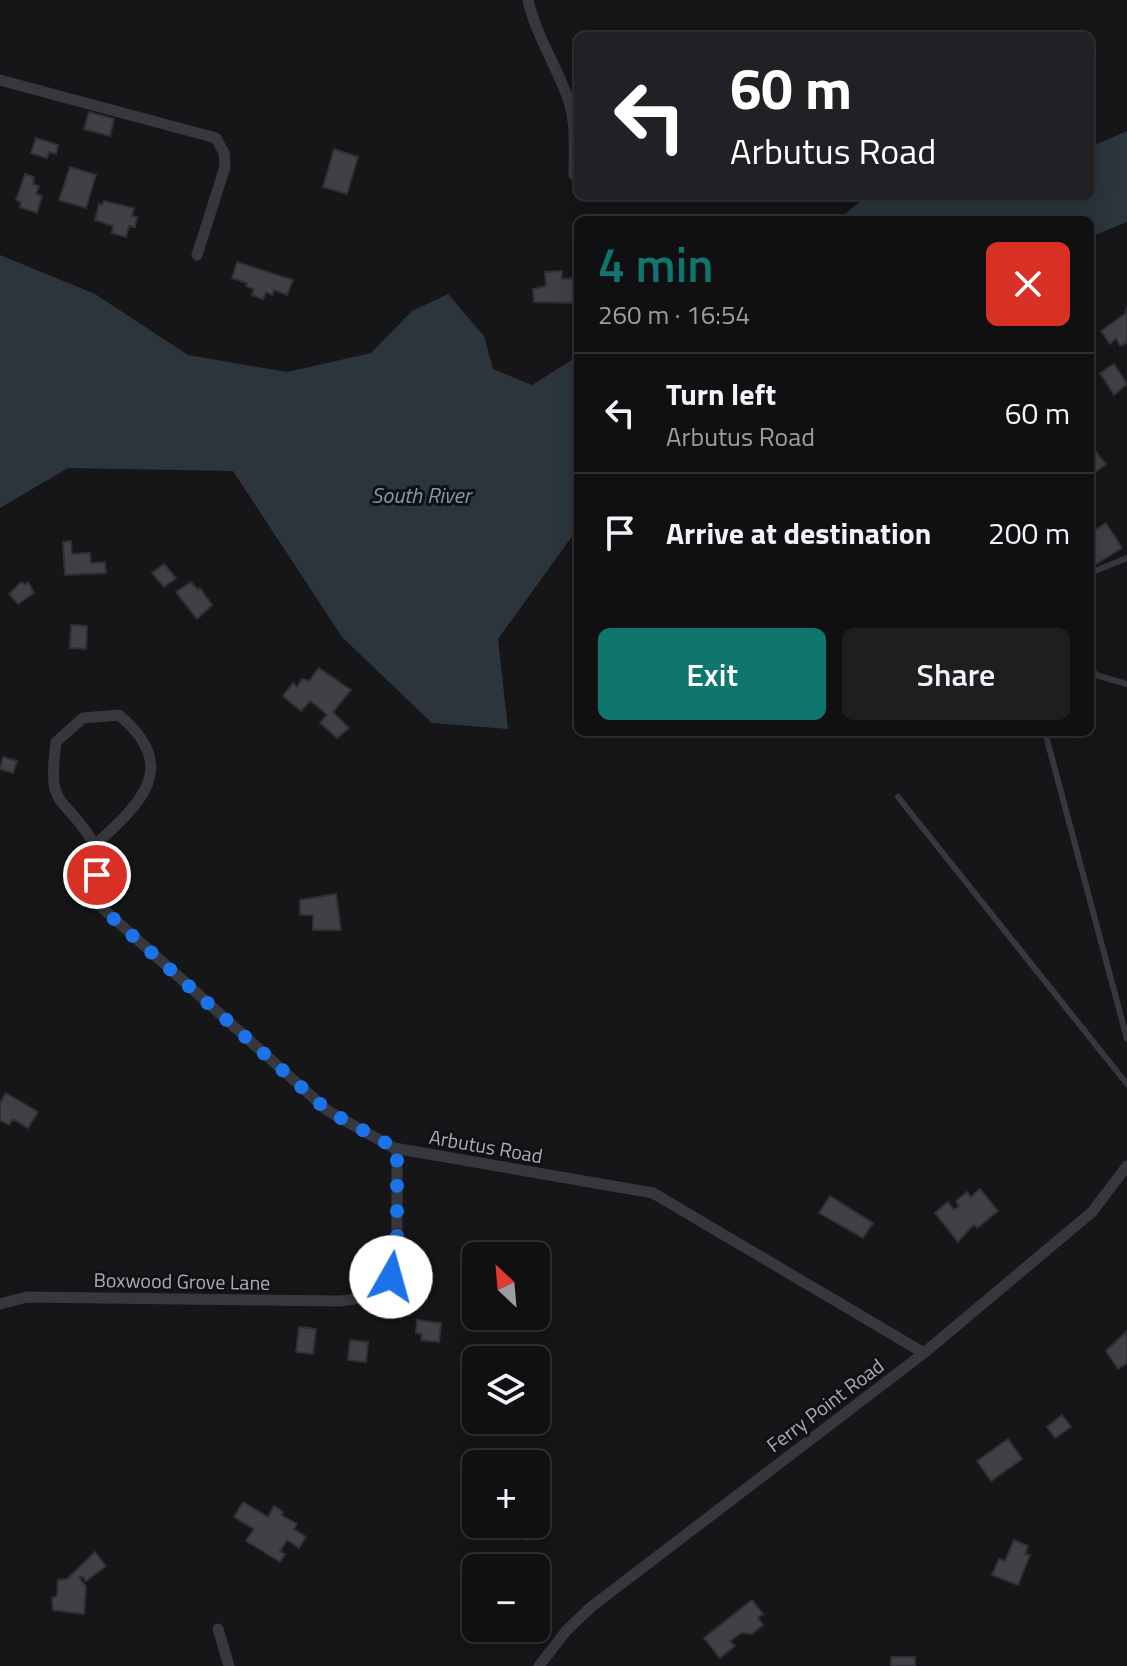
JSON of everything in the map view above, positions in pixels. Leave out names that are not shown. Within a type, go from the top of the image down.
[{"type":"street","points":[[528,0],[537,34],[569,102],[574,131],[574,175]]},
{"type":"street","points":[[0,80],[216,138],[224,153],[225,167],[197,255]]},
{"type":"street","points":[[119,715],[140,732],[150,752],[148,782],[138,805],[95,845],[58,799],[51,783],[56,742],[83,718],[119,715]]},
{"type":"street","name":"Arbutus Road","points":[[95,845],[99,905],[328,1111],[397,1149],[653,1193],[924,1353]]},
{"type":"street","name":"Boxwood Grove Lane","points":[[0,1304],[27,1297],[339,1301],[364,1297],[391,1277],[397,1260],[397,1149]]},
{"type":"street","name":"Ferry Point Road","points":[[539,1666],[566,1631],[591,1607],[924,1353],[1092,1212],[1127,1166]]},
{"type":"street","points":[[218,1629],[229,1666]]},
{"type":"lane","points":[[1094,571],[1127,558]]},
{"type":"lane","points":[[1094,672],[1127,684]]},
{"type":"lane","points":[[1046,736],[1127,1039]]},
{"type":"lane","points":[[898,797],[1127,1084]]},
{"type":"water","points":[[1127,131],[1127,222],[1094,235],[1094,216],[843,216],[862,200],[1094,200],[1094,145]]},
{"type":"water","name":"South River","points":[[0,255],[95,294],[188,355],[287,372],[371,353],[412,311],[448,294],[484,336],[493,369],[532,385],[574,359],[574,534],[498,639],[508,729],[432,723],[342,637],[233,471],[68,468],[0,508]]},
{"type":"building","points":[[89,112],[114,119],[110,136],[84,129]]},
{"type":"building","points":[[36,138],[58,145],[56,154],[49,152],[47,158],[31,153]]},
{"type":"building","points":[[334,149],[358,157],[347,194],[323,187]]},
{"type":"building","points":[[70,167],[96,175],[86,208],[59,200]]},
{"type":"building","points":[[25,174],[34,177],[33,184],[39,186],[36,194],[42,196],[37,213],[20,207],[21,202],[16,200]]},
{"type":"building","points":[[104,201],[134,208],[132,216],[137,217],[135,227],[129,226],[126,237],[112,233],[113,226],[95,220],[99,204],[102,205]]},
{"type":"building","points":[[237,262],[293,280],[287,295],[274,290],[272,295],[266,292],[263,299],[252,295],[254,289],[246,286],[247,283],[232,278]]},
{"type":"building","points":[[562,271],[562,279],[574,278],[574,303],[534,302],[533,289],[546,286],[545,272]]},
{"type":"building","points":[[1127,307],[1127,343],[1120,346],[1116,338],[1110,344],[1101,331],[1125,314]]},
{"type":"building","points":[[1114,364],[1127,384],[1114,395],[1100,373]]},
{"type":"building","points":[[1094,449],[1106,464],[1094,474]]},
{"type":"building","points":[[1106,523],[1122,548],[1094,566],[1094,530]]},
{"type":"building","points":[[71,541],[72,554],[90,553],[91,563],[105,562],[106,573],[65,575],[63,542]]},
{"type":"building","points":[[164,564],[176,578],[164,587],[152,573]]},
{"type":"building","points":[[21,582],[25,585],[28,582],[34,593],[18,604],[9,594]]},
{"type":"building","points":[[191,582],[198,590],[200,588],[212,605],[197,619],[176,592]]},
{"type":"building","points":[[71,625],[87,626],[86,649],[70,648]]},
{"type":"building","points":[[319,668],[351,690],[333,712],[349,728],[337,738],[320,723],[327,715],[317,706],[310,701],[301,711],[283,696],[293,683],[297,687],[302,679],[309,681]]},
{"type":"building","points":[[3,757],[17,761],[13,773],[0,769]]},
{"type":"building","points":[[336,894],[341,930],[313,930],[313,915],[300,915],[300,900]]},
{"type":"building","points":[[6,1093],[38,1112],[28,1128],[13,1119],[9,1125],[0,1120],[0,1103]]},
{"type":"building","points":[[980,1189],[998,1211],[977,1228],[974,1224],[958,1242],[935,1213],[948,1202],[954,1210],[959,1206],[956,1201],[967,1192],[971,1197]]},
{"type":"building","points":[[830,1196],[873,1223],[863,1238],[819,1213]]},
{"type":"building","points":[[417,1320],[441,1323],[439,1342],[421,1340],[422,1334],[416,1333]]},
{"type":"building","points":[[299,1327],[316,1329],[313,1354],[296,1352]]},
{"type":"building","points":[[1127,1331],[1127,1363],[1118,1369],[1106,1351]]},
{"type":"building","points":[[350,1340],[368,1342],[366,1362],[348,1360]]},
{"type":"building","points":[[1062,1415],[1071,1427],[1055,1438],[1047,1427]]},
{"type":"building","points":[[1008,1439],[1022,1459],[991,1481],[977,1461]]},
{"type":"building","points":[[243,1502],[268,1517],[274,1506],[283,1512],[281,1515],[297,1524],[294,1529],[306,1537],[299,1548],[287,1540],[280,1551],[285,1554],[280,1562],[246,1541],[254,1529],[234,1517]]},
{"type":"building","points":[[1014,1540],[1028,1546],[1025,1554],[1030,1555],[1018,1585],[992,1575],[999,1559],[1005,1561]]},
{"type":"building","points":[[95,1552],[106,1566],[86,1581],[82,1576],[79,1578],[86,1586],[84,1614],[53,1610],[52,1598],[57,1596],[58,1580],[67,1579]]},
{"type":"building","points":[[752,1600],[763,1614],[758,1618],[763,1625],[752,1634],[741,1633],[730,1641],[735,1646],[720,1658],[704,1638]]},
{"type":"building","points":[[891,1657],[915,1657],[915,1666],[891,1666]]},
{"type":"route","points":[[97,875],[99,905],[105,911],[328,1111],[397,1149],[397,1260],[391,1277]]}]
